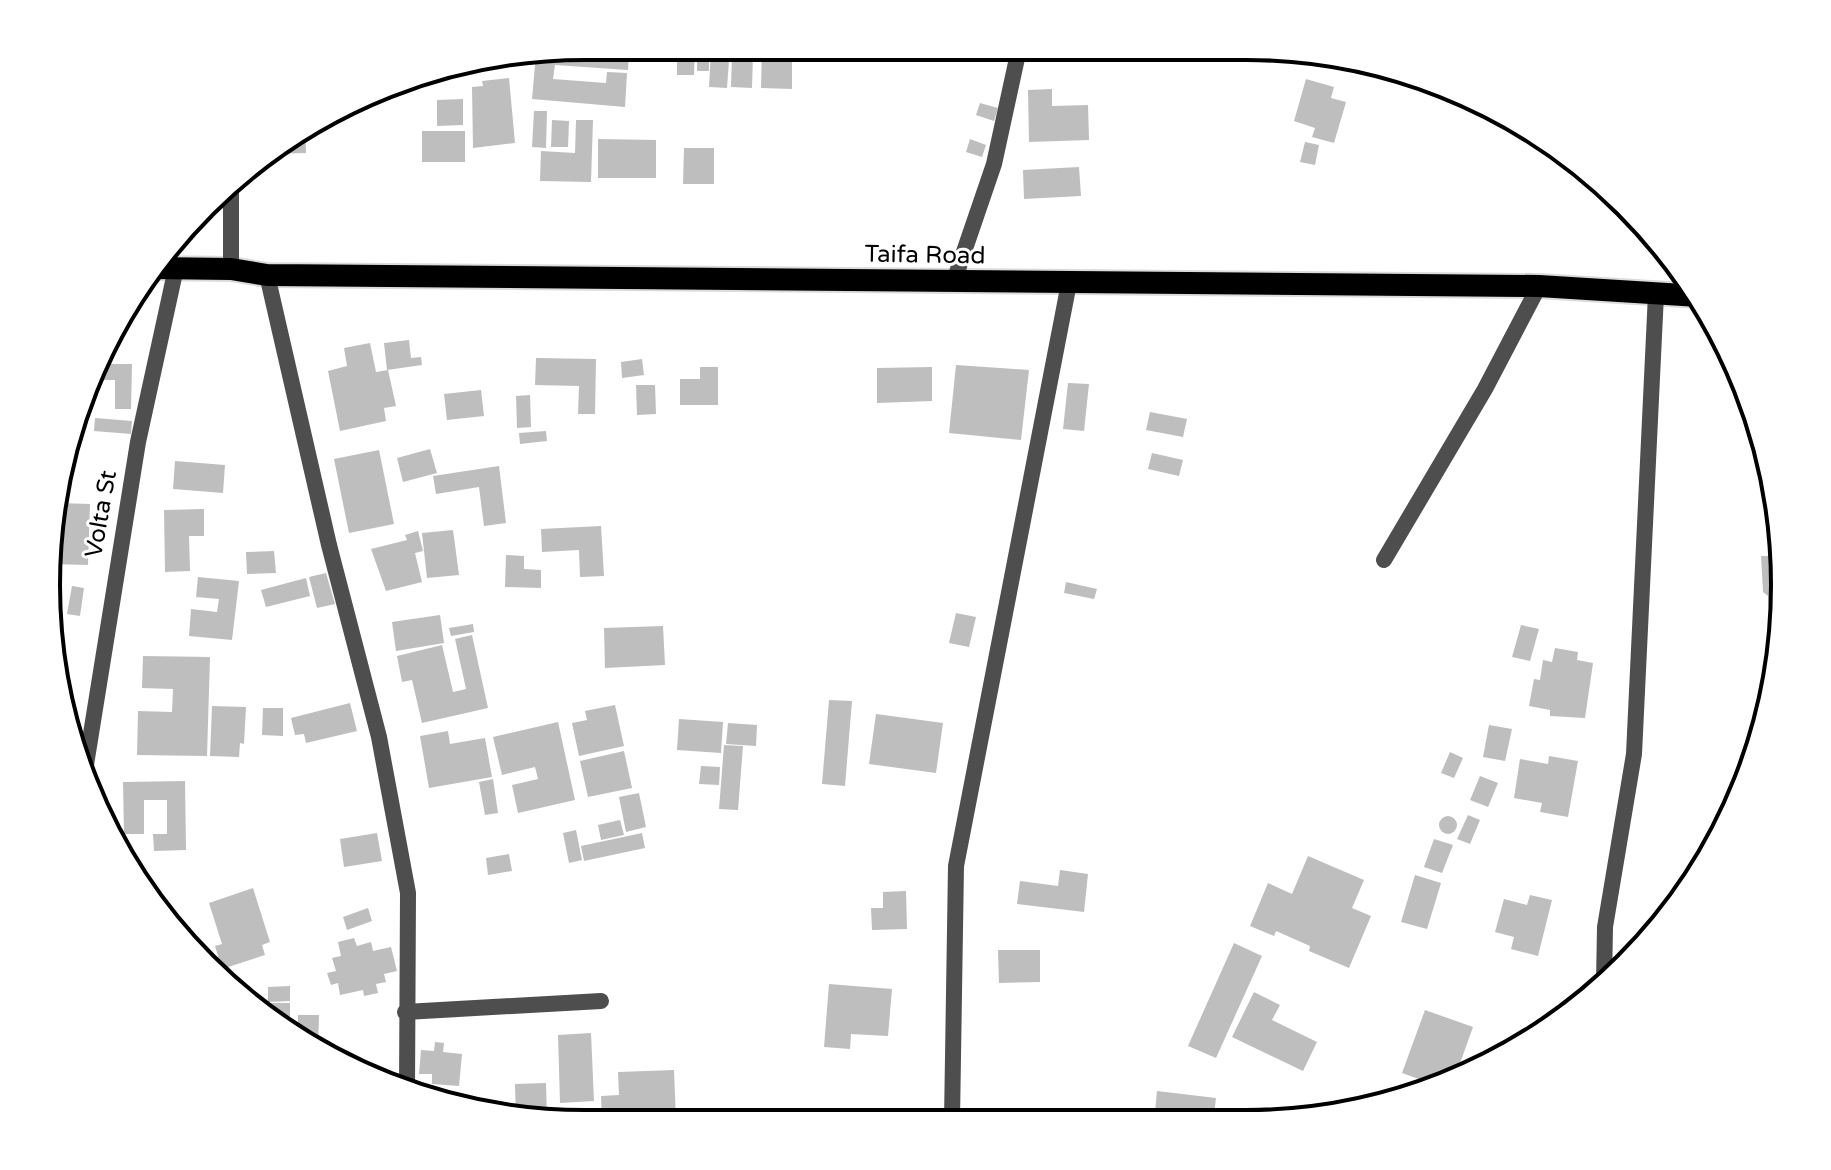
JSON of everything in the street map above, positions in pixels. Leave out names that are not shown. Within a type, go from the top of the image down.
[{"type":"highway","name":"Taifa Road","points":[[166,268],[231,269],[267,275],[1539,286],[1684,295]]},
{"type":"street","points":[[954,281],[994,164],[1017,60]]},
{"type":"street","points":[[231,198],[231,269]]},
{"type":"street","name":"Volta St","points":[[88,753],[138,442],[176,268]]},
{"type":"street","points":[[267,275],[329,545],[379,737],[408,893],[407,1079]]},
{"type":"street","points":[[952,1110],[956,866],[1069,283]]},
{"type":"street","points":[[1384,560],[1485,389],[1539,286]]},
{"type":"street","points":[[1604,968],[1605,927],[1634,754],[1656,294]]},
{"type":"street","points":[[405,1012],[601,1001]]},
{"type":"building","points":[[628,60],[628,70],[555,65],[553,79],[606,83],[607,72],[627,73],[625,107],[532,99],[535,62]]},
{"type":"building","points":[[677,60],[695,60],[694,75],[677,75]]},
{"type":"building","points":[[697,60],[709,60],[709,71],[697,71]]},
{"type":"building","points":[[710,60],[729,60],[727,88],[709,87]]},
{"type":"building","points":[[732,60],[753,60],[752,88],[731,87]]},
{"type":"building","points":[[762,60],[792,60],[792,89],[761,88]]},
{"type":"building","points":[[509,78],[515,143],[473,148],[472,87],[483,86],[482,81]]},
{"type":"building","points":[[1306,79],[1334,87],[1331,98],[1346,102],[1334,143],[1312,137],[1315,128],[1294,121]]},
{"type":"building","points":[[1052,89],[1052,106],[1088,105],[1089,140],[1029,142],[1028,90]]},
{"type":"building","points":[[463,99],[463,125],[437,126],[437,100]]},
{"type":"building","points":[[980,103],[998,108],[994,121],[976,115]]},
{"type":"building","points":[[534,111],[547,111],[546,148],[532,147]]},
{"type":"building","points":[[552,120],[569,121],[568,147],[551,147]]},
{"type":"building","points":[[576,120],[593,120],[591,182],[540,181],[541,151],[575,153]]},
{"type":"building","points":[[422,131],[465,131],[465,162],[422,162]]},
{"type":"building","points":[[598,139],[656,140],[656,178],[598,178]]},
{"type":"building","points":[[970,139],[986,145],[982,157],[966,152]]},
{"type":"building","points":[[306,140],[306,153],[285,154]]},
{"type":"building","points":[[1305,142],[1319,145],[1315,165],[1300,162]]},
{"type":"building","points":[[684,148],[714,148],[714,184],[683,184]]},
{"type":"building","points":[[1079,167],[1081,196],[1024,199],[1023,170]]},
{"type":"building","points":[[409,340],[411,358],[421,357],[422,365],[387,370],[384,343]]},
{"type":"building","points":[[370,343],[376,372],[388,370],[396,406],[384,408],[386,421],[340,431],[328,371],[347,366],[344,348]]},
{"type":"building","points":[[536,358],[596,359],[595,414],[578,414],[579,386],[535,385]]},
{"type":"building","points":[[642,359],[644,375],[622,378],[621,362]]},
{"type":"building","points":[[109,364],[132,364],[131,409],[115,409],[115,380],[102,380]]},
{"type":"building","points":[[956,365],[1029,370],[1021,440],[949,433]]},
{"type":"building","points":[[700,367],[718,367],[718,405],[680,405],[680,379],[700,379]]},
{"type":"building","points":[[932,367],[932,401],[877,403],[877,368]]},
{"type":"building","points":[[1068,383],[1089,384],[1084,431],[1063,429]]},
{"type":"building","points":[[636,385],[655,385],[656,414],[637,415]]},
{"type":"building","points":[[481,390],[484,416],[447,420],[444,394]]},
{"type":"building","points":[[530,395],[531,427],[517,428],[516,396]]},
{"type":"building","points":[[1150,412],[1187,419],[1183,437],[1146,430]]},
{"type":"building","points":[[95,418],[132,421],[131,434],[94,431]]},
{"type":"building","points":[[546,431],[547,441],[520,444],[519,433]]},
{"type":"building","points":[[430,449],[437,473],[403,482],[397,458]]},
{"type":"building","points":[[379,450],[394,524],[349,533],[334,459]]},
{"type":"building","points":[[1152,453],[1183,460],[1179,476],[1148,469]]},
{"type":"building","points":[[175,461],[225,465],[223,493],[173,489]]},
{"type":"building","points":[[499,466],[506,523],[484,526],[479,487],[436,494],[433,476]]},
{"type":"building","points":[[66,503],[90,504],[88,565],[61,564]]},
{"type":"building","points":[[204,509],[204,536],[189,536],[190,571],[165,572],[164,510]]},
{"type":"building","points":[[601,526],[604,576],[580,577],[579,550],[542,552],[541,529]]},
{"type":"building","points":[[453,530],[459,575],[427,578],[422,533]]},
{"type":"building","points":[[418,531],[423,551],[415,553],[422,582],[386,591],[371,549],[407,540],[405,535]]},
{"type":"building","points":[[274,551],[276,573],[247,574],[246,552]]},
{"type":"building","points":[[506,555],[524,556],[524,569],[541,570],[541,588],[505,587]]},
{"type":"building","points":[[1761,556],[1770,556],[1770,615],[1768,596],[1763,592]]},
{"type":"building","points":[[326,573],[335,604],[317,608],[309,577]]},
{"type":"building","points":[[198,577],[239,581],[232,640],[189,636],[191,609],[217,612],[219,599],[196,597]]},
{"type":"building","points":[[306,578],[310,596],[266,607],[261,590]]},
{"type":"building","points":[[1066,582],[1097,589],[1094,599],[1064,593]]},
{"type":"building","points":[[72,586],[84,588],[80,616],[67,614]]},
{"type":"building","points":[[956,613],[976,617],[969,647],[949,643]]},
{"type":"building","points":[[440,615],[444,643],[396,651],[392,622]]},
{"type":"building","points":[[473,624],[474,632],[451,636],[449,628]]},
{"type":"building","points":[[1521,625],[1539,629],[1530,661],[1512,657]]},
{"type":"building","points":[[663,626],[665,665],[605,668],[604,628]]},
{"type":"building","points":[[472,635],[488,708],[422,723],[412,680],[402,682],[397,656],[442,645],[453,692],[466,689],[455,639]]},
{"type":"building","points":[[1555,648],[1578,652],[1577,660],[1593,663],[1585,718],[1550,716],[1550,710],[1529,706],[1534,679],[1540,680],[1543,660],[1552,662]]},
{"type":"building","points":[[143,656],[210,657],[207,756],[137,755],[138,711],[172,712],[173,689],[142,688]]},
{"type":"building","points":[[829,700],[852,701],[845,786],[822,784]]},
{"type":"building","points":[[350,703],[357,731],[306,743],[304,734],[295,735],[291,718]]},
{"type":"building","points":[[615,705],[624,746],[579,756],[572,723],[587,720],[585,711]]},
{"type":"building","points":[[212,706],[246,707],[244,744],[240,743],[239,757],[210,756]]},
{"type":"building","points":[[263,708],[283,708],[283,736],[262,735]]},
{"type":"building","points":[[876,714],[943,723],[936,773],[869,764]]},
{"type":"building","points":[[679,719],[723,722],[721,753],[677,750]]},
{"type":"building","points":[[558,722],[575,800],[518,813],[512,785],[538,779],[535,767],[502,775],[493,737]]},
{"type":"building","points":[[728,723],[757,725],[756,746],[726,744]]},
{"type":"building","points":[[1489,725],[1512,729],[1505,761],[1483,757]]},
{"type":"building","points":[[448,731],[450,744],[485,738],[492,777],[429,788],[420,736]]},
{"type":"building","points":[[724,745],[743,746],[738,810],[719,809]]},
{"type":"building","points":[[624,751],[632,788],[588,797],[580,761]]},
{"type":"building","points":[[1450,752],[1463,758],[1454,778],[1441,773]]},
{"type":"building","points":[[1549,756],[1578,761],[1568,817],[1540,812],[1542,803],[1514,798],[1520,759],[1548,764]]},
{"type":"building","points":[[701,766],[720,767],[719,785],[699,784]]},
{"type":"building","points":[[1480,776],[1498,783],[1488,807],[1470,800]]},
{"type":"building","points":[[493,779],[498,813],[485,815],[479,782]]},
{"type":"building","points":[[185,781],[186,850],[154,851],[153,834],[167,834],[167,800],[144,800],[144,834],[124,834],[123,782]]},
{"type":"building","points":[[639,793],[646,827],[626,832],[619,797]]},
{"type":"building","points":[[1468,815],[1480,820],[1470,844],[1457,839]]},
{"type":"building","points":[[1448,816],[1457,825],[1448,834],[1439,825]]},
{"type":"building","points":[[620,820],[624,835],[601,840],[598,825]]},
{"type":"building","points":[[576,830],[582,860],[569,863],[563,833]]},
{"type":"building","points":[[377,833],[382,861],[344,867],[340,839]]},
{"type":"building","points":[[642,833],[645,848],[584,861],[581,846]]},
{"type":"building","points":[[1434,839],[1453,845],[1442,873],[1424,867]]},
{"type":"building","points":[[509,854],[512,871],[488,875],[486,858]]},
{"type":"building","points":[[1308,856],[1364,880],[1352,908],[1371,916],[1349,968],[1309,951],[1310,946],[1276,931],[1274,936],[1250,926],[1268,883],[1292,894]]},
{"type":"building","points":[[1060,870],[1088,874],[1084,912],[1017,904],[1020,881],[1058,886]]},
{"type":"building","points":[[1415,875],[1441,883],[1427,929],[1401,922]]},
{"type":"building","points":[[253,888],[270,942],[262,945],[265,955],[226,968],[220,961],[215,946],[222,944],[209,903]]},
{"type":"building","points":[[906,891],[907,929],[872,930],[871,908],[883,908],[883,892]]},
{"type":"building","points":[[1530,895],[1552,900],[1538,956],[1511,949],[1514,937],[1495,932],[1504,899],[1527,905]]},
{"type":"building","points":[[368,908],[372,921],[347,930],[343,917]]},
{"type":"building","points":[[354,938],[357,946],[371,942],[373,951],[391,947],[397,971],[384,974],[386,982],[376,984],[378,993],[364,996],[363,990],[340,995],[338,983],[331,985],[327,973],[336,971],[332,958],[341,956],[338,942]]},
{"type":"building","points":[[1234,943],[1262,956],[1216,1058],[1188,1046]]},
{"type":"building","points":[[998,950],[1040,950],[1040,982],[999,983]]},
{"type":"building","points":[[829,984],[892,989],[888,1036],[851,1034],[850,1049],[824,1047]]},
{"type":"building","points":[[290,986],[290,1001],[268,1002],[268,987]]},
{"type":"building","points":[[1254,992],[1280,1005],[1272,1020],[1317,1042],[1303,1071],[1232,1037]]},
{"type":"building","points":[[290,1003],[290,1020],[268,1004]]},
{"type":"building","points":[[1425,1010],[1473,1027],[1460,1064],[1421,1080],[1402,1073]]},
{"type":"building","points":[[298,1015],[319,1015],[318,1038],[298,1025]]},
{"type":"building","points":[[591,1033],[594,1101],[560,1103],[558,1035]]},
{"type":"building","points":[[435,1042],[444,1043],[443,1052],[462,1054],[459,1086],[432,1084],[432,1074],[419,1074],[421,1050],[434,1051]]},
{"type":"building","points":[[674,1070],[676,1110],[602,1110],[601,1096],[619,1095],[618,1072]]},
{"type":"building","points":[[546,1083],[547,1109],[516,1106],[515,1084]]},
{"type":"building","points":[[1157,1091],[1216,1098],[1215,1110],[1155,1110]]}]
